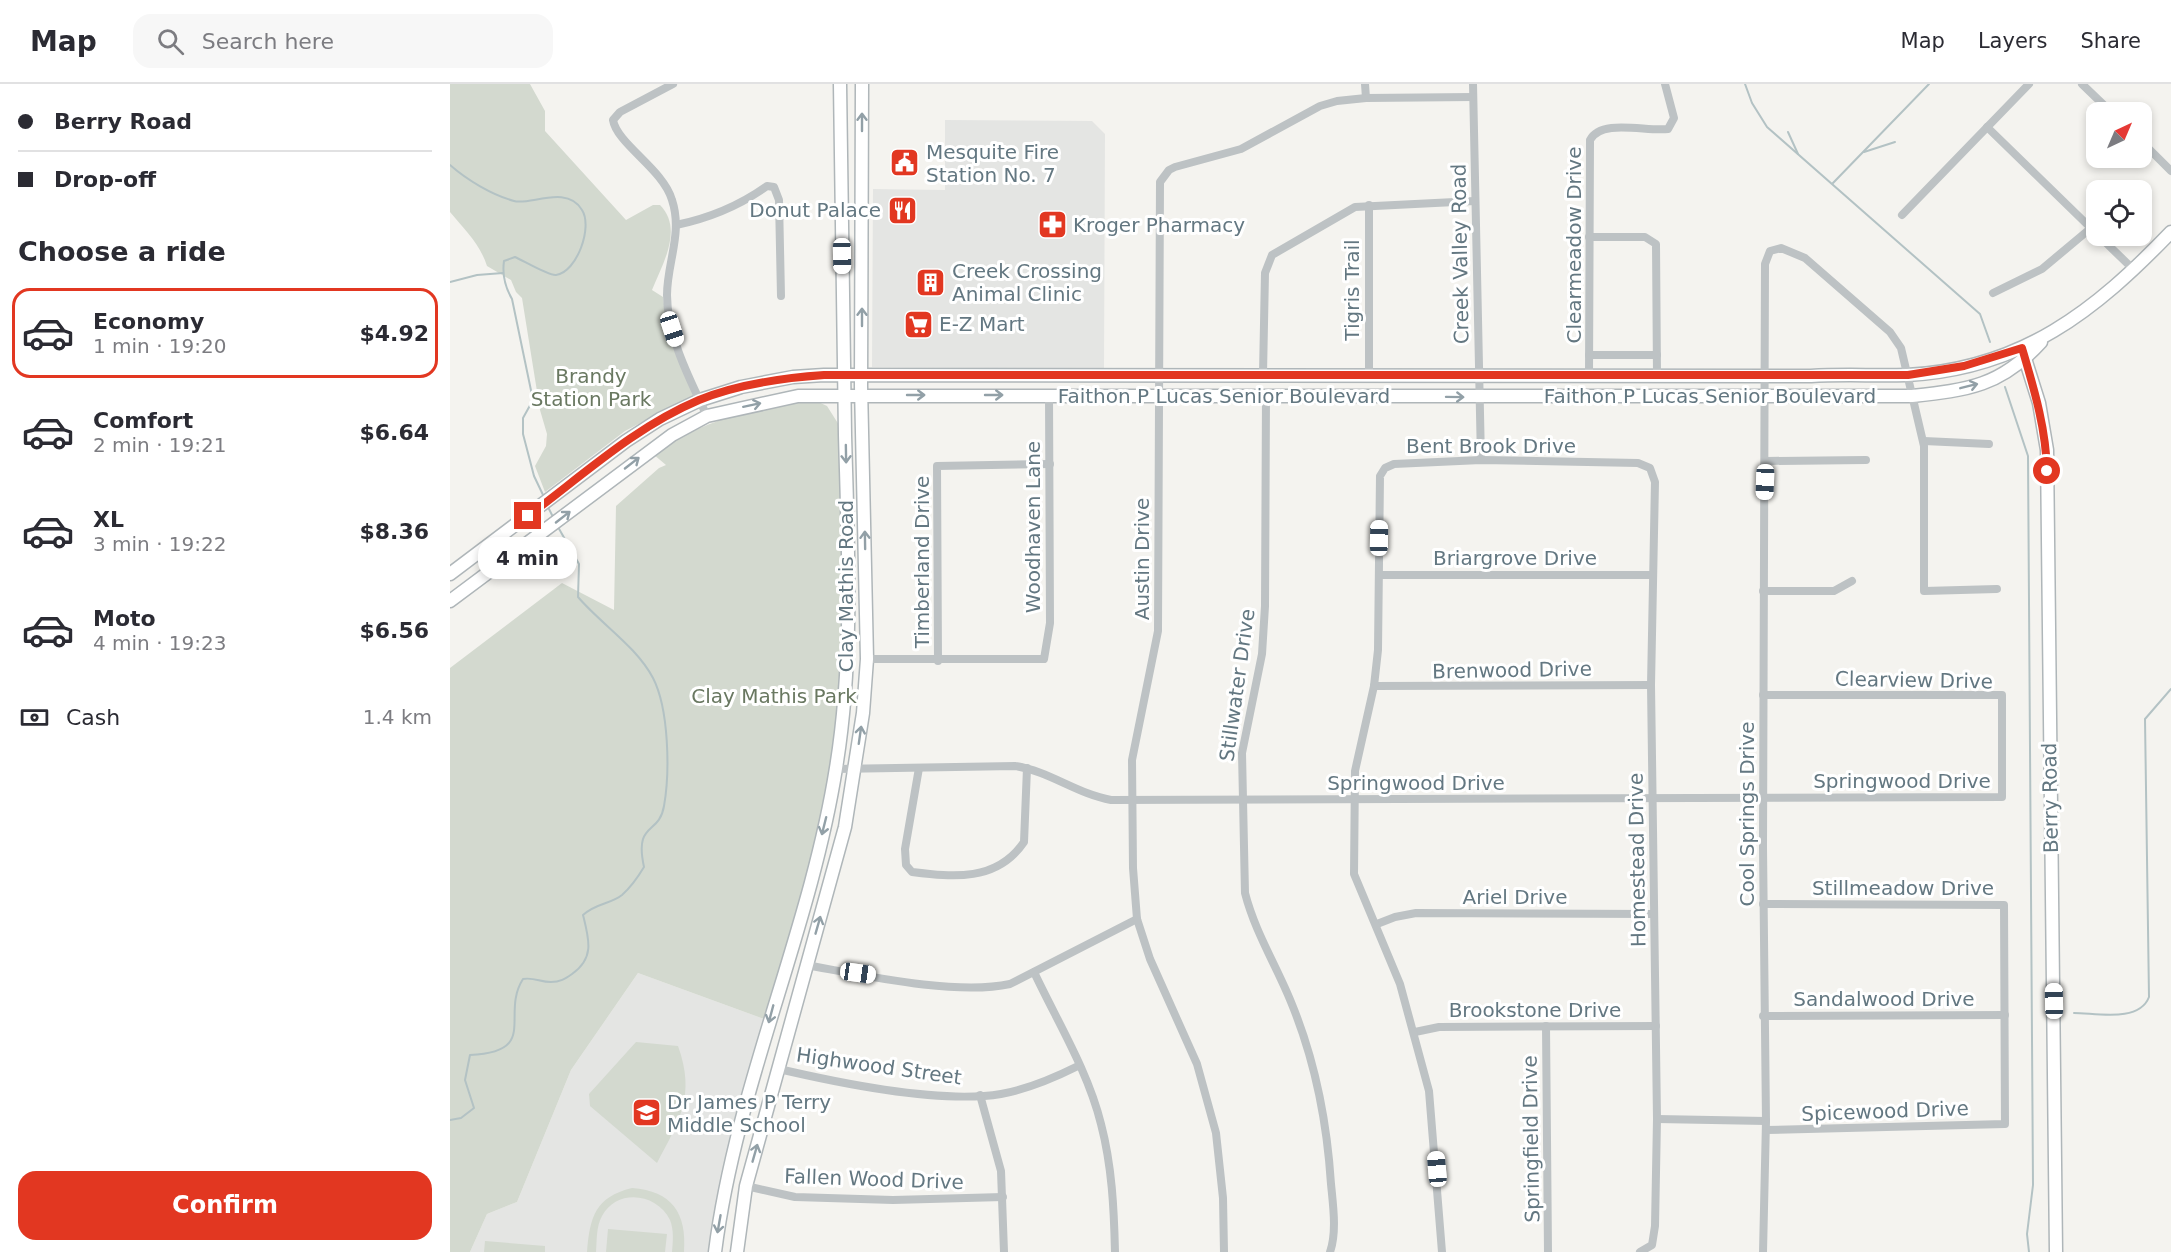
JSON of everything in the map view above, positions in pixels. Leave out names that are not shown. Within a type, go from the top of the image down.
[{"type":"street","points":[[673,84],[620,112],[613,120],[621,136],[663,181],[672,198],[676,225],[667,296],[668,305],[676,343],[707,416]]},
{"type":"street","name":"Clay Mathis Road","points":[[715,1252],[727,1181],[815,864],[836,769],[845,709],[849,601],[840,84]]},
{"type":"street","name":"Clay Mathis Road","points":[[737,1252],[746,1186],[845,827],[855,770],[867,659],[861,375],[862,84]]},
{"type":"street","points":[[1365,84],[1366,98]]},
{"type":"street","name":"Creek Valley Road","points":[[1473,84],[1481,460]]},
{"type":"street","name":"Clearmeadow Drive","points":[[1589,375],[1590,140],[1596,131],[1606,128],[1668,129],[1674,118],[1665,84]]},
{"type":"street","points":[[1902,215],[2029,84]]},
{"type":"street","points":[[2082,84],[2101,102]]},
{"type":"street","name":"Austin Drive","points":[[1224,1252],[1223,1198],[1216,1133],[1197,1064],[1149,959],[1137,919],[1133,868],[1132,799],[1135,737],[1158,631],[1159,188],[1164,175],[1175,167],[1241,149],[1327,103],[1366,98],[1473,97]]},
{"type":"street","points":[[1987,127],[2086,223]]},
{"type":"street","points":[[2152,152],[2171,171]]},
{"type":"street","points":[[841,173],[862,172]]},
{"type":"street","points":[[676,225],[706,218],[741,202],[766,186],[774,187],[779,200],[781,296]]},
{"type":"street","points":[[1263,374],[1265,273],[1268,260],[1280,249],[1349,210],[1369,206],[1475,201]]},
{"type":"street","name":"Tigris Trail","points":[[1369,206],[1369,374]]},
{"type":"street","name":"Faithon P Lucas Senior Boulevard","points":[[450,601],[653,447],[707,416],[798,396],[1159,394],[1481,398],[1590,394],[1765,397],[1912,396],[1986,382],[2003,376],[2024,353],[2098,302],[2134,270],[2171,232]]},
{"type":"street","points":[[1589,237],[1645,237],[1656,244],[1657,375]]},
{"type":"street","points":[[1993,292],[2042,269],[2086,238]]},
{"type":"street","points":[[2109,246],[2134,270]]},
{"type":"street","name":"Cool Springs Drive","points":[[1763,1252],[1766,1126],[1763,904],[1763,591],[1766,461],[1764,375],[1765,264],[1770,251],[1781,248],[1805,258],[1890,332],[1901,348],[1908,375]]},
{"type":"street","points":[[842,256],[862,256]]},
{"type":"street","name":"Faithon P Lucas Senior Boulevard","points":[[450,574],[643,430],[700,400],[773,380],[844,375],[1908,375],[2024,353]]},
{"type":"street","name":"Berry Road","points":[[2024,353],[2039,403],[2047,450],[2056,1252]]},
{"type":"street","points":[[1589,355],[1657,355]]},
{"type":"street","points":[[1908,375],[1923,441],[1924,591],[1997,589]]},
{"type":"street","points":[[1019,376],[1020,395]]},
{"type":"street","name":"Woodhaven Lane","points":[[938,661],[1044,659],[1050,623],[1050,395]]},
{"type":"street","name":"Stillwater Drive","points":[[1266,395],[1265,606],[1261,662],[1242,753],[1241,799],[1245,893],[1251,915],[1291,1003],[1315,1071],[1329,1147],[1332,1198],[1330,1252]]},
{"type":"street","points":[[1923,441],[1989,444]]},
{"type":"street","name":"Bent Brook Drive","points":[[1442,1252],[1429,1091],[1415,1032],[1377,924],[1354,874],[1352,799],[1354,771],[1374,686],[1378,650],[1379,482],[1383,471],[1394,464],[1481,460],[1644,464]]},
{"type":"street","points":[[1766,461],[1866,460]]},
{"type":"street","name":"Timberland Drive","points":[[938,661],[937,466],[1050,464]]},
{"type":"street","name":"Homestead Drive","points":[[1641,1252],[1652,1245],[1654,1238],[1657,1119],[1651,574],[1655,482],[1653,472],[1644,464]]},
{"type":"street","name":"Briargrove Drive","points":[[1378,575],[1651,574]]},
{"type":"street","points":[[1763,591],[1834,591],[1852,581]]},
{"type":"street","points":[[867,659],[938,661]]},
{"type":"street","name":"Brenwood Drive","points":[[1374,686],[1652,685]]},
{"type":"street","name":"Clearview Drive","points":[[1763,695],[2002,695],[2002,796]]},
{"type":"street","name":"Springwood Drive","points":[[836,769],[984,765],[1027,768],[1090,796],[1111,800],[2002,796]]},
{"type":"street","points":[[919,768],[904,855],[906,865],[912,872],[956,877],[970,876],[989,870],[1007,860],[1024,842],[1027,768]]},
{"type":"street","name":"Stillmeadow Drive","points":[[1763,904],[2004,905],[2005,1124]]},
{"type":"street","name":"Ariel Drive","points":[[1377,924],[1416,914],[1654,914]]},
{"type":"street","points":[[806,965],[952,987],[978,988],[1010,984],[1137,919]]},
{"type":"street","points":[[1034,972],[1078,1066],[1101,1123],[1109,1160],[1115,1252]]},
{"type":"street","name":"Sandalwood Drive","points":[[1764,1016],[2004,1015]]},
{"type":"street","name":"Springfield Drive","points":[[1546,1026],[1548,1252]]},
{"type":"street","name":"Brookstone Drive","points":[[1415,1032],[1439,1027],[1656,1026]]},
{"type":"street","name":"Highwood Street","points":[[779,1069],[823,1079],[939,1095],[980,1095],[1000,1094],[1035,1085],[1078,1066]]},
{"type":"street","points":[[980,1095],[1001,1171],[1004,1252]]},
{"type":"street","name":"Spicewood Drive","points":[[1657,1119],[1766,1126],[2005,1124]]},
{"type":"street","name":"Fallen Wood Drive","points":[[746,1186],[795,1197],[893,1200],[1003,1197]]},
{"type":"shaded area","points":[[945,120],[1092,121],[1105,134],[1104,369],[872,367],[873,189],[945,190]]},
{"type":"shaded area","name":"Dr James P Terry Middle School","points":[[638,973],[764,1019],[727,1155],[710,1252],[470,1252],[487,1214],[517,1202],[571,1070]]},
{"type":"green space","name":"Brandy Station Park","points":[[450,84],[530,84],[545,111],[545,131],[626,220],[653,205],[660,205],[670,225],[669,247],[652,290],[663,297],[667,326],[694,395],[625,431],[545,492],[535,466],[546,446],[547,434],[540,410],[522,298],[516,292],[511,280],[487,266],[476,244],[450,212]]},
{"type":"green space","name":"Clay Mathis Park","points":[[812,399],[827,406],[839,425],[844,624],[835,762],[795,922],[764,1019],[638,973],[571,1070],[517,1202],[487,1214],[470,1252],[450,1252],[450,668],[562,583],[614,610],[616,506],[659,468],[666,465],[653,454],[692,431],[730,417]]},
{"type":"green space","points":[[636,1042],[678,1046],[683,1064],[685,1094],[682,1108],[657,1163],[590,1106],[589,1094]]},
{"type":"green space","points":[[632,1188],[657,1194],[674,1206],[683,1226],[684,1252],[672,1252],[672,1228],[664,1211],[647,1199],[637,1197],[617,1201],[609,1207],[599,1225],[596,1252],[587,1252],[590,1228],[597,1210],[610,1197]]},
{"type":"green space","points":[[608,1229],[667,1234],[665,1252],[606,1252]]},
{"type":"green space","points":[[485,1241],[545,1246],[545,1252],[484,1252]]},
{"type":"waterway","points":[[1745,84],[1752,103],[1767,127],[1980,314],[1990,342]]},
{"type":"waterway","points":[[1833,183],[1929,84]]},
{"type":"waterway","points":[[1788,132],[1798,154]]},
{"type":"waterway","points":[[1864,152],[1895,142]]},
{"type":"waterway","points":[[450,165],[480,186],[514,201],[567,198],[575,202],[585,218],[586,227],[581,248],[564,272],[553,275],[515,257],[504,261],[505,281],[512,299],[533,400],[523,418],[523,434],[534,476],[544,497]]},
{"type":"waterway","points":[[450,282],[477,275],[503,273]]},
{"type":"waterway","points":[[2005,387],[2028,456],[2033,1185],[2027,1234],[2029,1252]]},
{"type":"waterway","points":[[547,505],[554,519]]},
{"type":"waterway","points":[[450,1120],[461,1118],[474,1108],[465,1080],[470,1055],[505,1047],[511,1039],[517,992],[523,979],[560,981],[572,974],[584,961],[587,955],[588,940],[583,915],[593,908],[618,898],[634,882],[644,867],[642,842],[648,830],[657,822],[664,806],[667,741],[658,691],[646,666],[628,645],[578,597],[579,564],[558,527]]},
{"type":"waterway","points":[[2074,1013],[2105,1015],[2127,1013],[2144,1005],[2149,997],[2145,719],[2171,689]]},
{"type":"place","name":"Mesquite Fire Station No. 7","points":[[905,163]]},
{"type":"place","name":"Donut Palace","points":[[902,210]]},
{"type":"place","name":"Kroger Pharmacy","points":[[1052,225]]},
{"type":"place","name":"Creek Crossing Animal Clinic","points":[[931,283]]},
{"type":"place","name":"E-Z Mart","points":[[918,324]]},
{"type":"place","name":"Dr James P Terry Middle School","points":[[646,1113]]},
{"type":"route","points":[[528,516],[626,441],[660,420],[700,400],[773,380],[824,375],[1908,375],[1964,366],[2022,348],[2039,403],[2047,450],[2047,471]]}]
